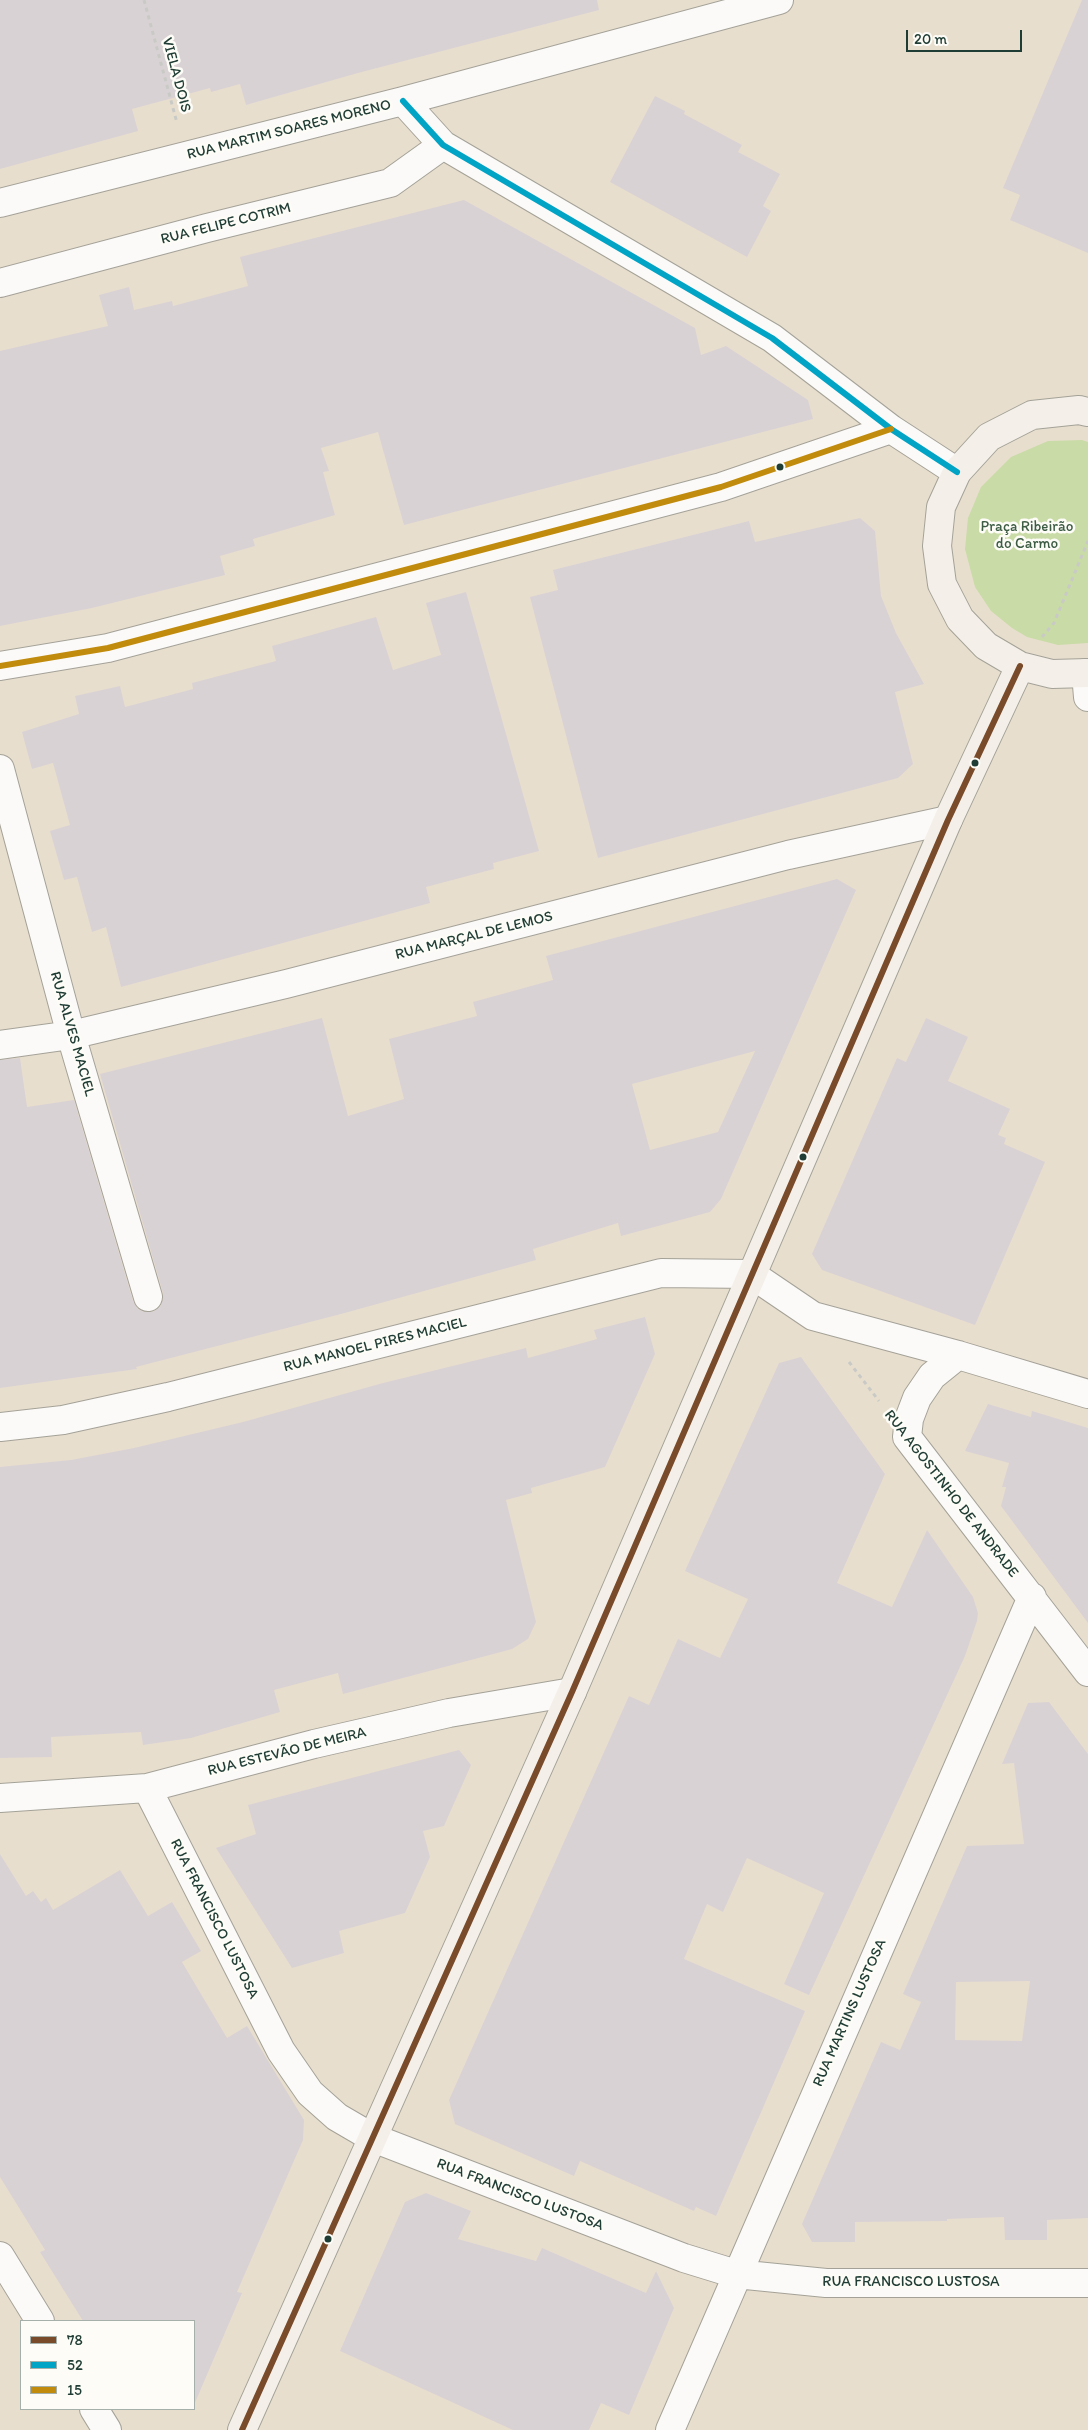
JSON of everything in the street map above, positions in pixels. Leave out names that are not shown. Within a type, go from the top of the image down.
[{"type":"street","name":"RUA MARTIM SOARES MORENO","points":[[0,203],[402,102],[780,0]]},
{"type":"street","points":[[402,102],[443,145],[772,338],[891,429],[957,472]]},
{"type":"street","name":"RUA FELIPE COTRIM","points":[[0,283],[207,228],[390,183],[443,145]]},
{"type":"street","points":[[1087,681],[1020,666],[986,646],[960,619],[942,584],[937,546],[941,507],[957,472],[989,437],[1032,415],[1079,410],[1088,412]]},
{"type":"street","points":[[0,666],[108,648],[720,487],[891,429]]},
{"type":"street","points":[[242,2430],[572,1692],[948,820],[1020,666]]},
{"type":"street","name":"RUA ALVES MACIEL","points":[[0,769],[71,1034],[148,1297]]},
{"type":"street","name":"RUA MARÇAL DE LEMOS","points":[[0,1045],[71,1034],[295,982],[788,855],[948,820]]},
{"type":"street","name":"RUA MANOEL PIRES MACIEL","points":[[0,1428],[63,1420],[168,1397],[661,1274],[751,1274]]},
{"type":"street","points":[[751,1274],[813,1316],[958,1355],[1088,1394]]},
{"type":"street","points":[[907,1437],[909,1419],[917,1398],[932,1376],[958,1355]]},
{"type":"street","name":"RUA AGOSTINHO DE ANDRADE","points":[[907,1437],[1088,1672]]},
{"type":"street","name":"RUA MARTINS LUSTOSA","points":[[670,2430],[736,2274],[1032,1598]]},
{"type":"street","name":"RUA ESTEVÃO DE MEIRA","points":[[0,1798],[147,1788],[314,1744],[449,1713],[572,1692]]},
{"type":"street","name":"RUA FRANCISCO LUSTOSA","points":[[147,1788],[281,2051],[310,2093],[337,2118],[373,2138],[684,2258],[736,2274],[826,2283],[1088,2282]]},
{"type":"street","points":[[0,2256],[39,2320]]},
{"type":"street","points":[[95,2410],[107,2430]]},
{"type":"path","name":"VIELA DOIS","points":[[144,0],[186,155]]},
{"type":"path","points":[[1020,666],[1054,622],[1088,541]]},
{"type":"path","name":"RUA AGOSTINHO DE ANDRADE","points":[[848,1361],[907,1437]]},
{"type":"green space","name":"Praça Ribeirão do Carmo","points":[[1082,440],[1088,442],[1088,643],[1058,645],[1027,637],[991,611],[975,587],[965,549],[968,518],[981,487],[1011,457],[1048,441]]},
{"type":"building","points":[[0,0],[597,0],[599,10],[358,73],[246,105],[240,84],[211,92],[210,88],[132,109],[138,131],[0,169]]},
{"type":"building","points":[[1082,0],[1088,0],[1088,253],[1010,220],[1020,195],[1003,188]]},
{"type":"building","points":[[655,96],[685,111],[684,114],[742,145],[738,152],[780,174],[763,206],[771,211],[747,257],[610,182]]},
{"type":"building","points":[[464,200],[695,328],[701,355],[726,346],[808,400],[813,419],[404,525],[378,432],[321,448],[329,471],[323,472],[335,515],[253,539],[255,546],[220,556],[225,575],[92,608],[0,626],[0,351],[108,326],[99,295],[129,287],[134,310],[172,301],[173,306],[248,286],[240,257]]},
{"type":"building","points":[[860,518],[875,531],[881,596],[896,633],[924,684],[895,692],[913,764],[898,778],[598,858],[530,597],[558,590],[553,570],[749,521],[755,542]]},
{"type":"building","points":[[466,592],[539,851],[493,863],[494,869],[426,887],[430,903],[121,987],[106,927],[92,932],[77,877],[64,880],[50,831],[70,825],[53,763],[32,769],[22,732],[79,714],[75,696],[120,686],[125,707],[193,689],[192,683],[276,661],[272,646],[376,617],[393,670],[441,655],[426,603]]},
{"type":"building","points":[[837,879],[856,890],[721,1199],[710,1212],[621,1236],[618,1223],[533,1249],[536,1260],[341,1314],[136,1367],[137,1369],[0,1388],[0,1060],[20,1058],[27,1107],[74,1100],[133,1301],[138,1309],[144,1312],[152,1312],[160,1307],[163,1293],[100,1074],[322,1018],[348,1116],[404,1099],[389,1039],[477,1016],[473,1002],[553,980],[546,956]],"holes":[[[755,1051],[718,1132],[650,1150],[632,1084]]]},
{"type":"building","points":[[926,1018],[968,1037],[948,1081],[1010,1109],[998,1135],[1006,1138],[1004,1144],[1045,1162],[975,1325],[822,1270],[812,1254],[897,1058],[906,1062]]},
{"type":"building","points":[[645,1317],[655,1354],[605,1467],[531,1488],[532,1493],[506,1500],[536,1622],[528,1639],[512,1649],[343,1694],[338,1673],[274,1690],[280,1712],[191,1738],[143,1745],[141,1732],[51,1737],[52,1757],[0,1758],[0,1467],[71,1460],[134,1448],[243,1422],[383,1383],[526,1348],[528,1358],[597,1339],[594,1330]]},
{"type":"building","points":[[801,1357],[885,1474],[837,1583],[892,1607],[927,1530],[973,1597],[978,1613],[965,1656],[809,1995],[784,1984],[824,1893],[747,1858],[723,1912],[707,1904],[684,1959],[805,2011],[716,2216],[696,2207],[694,2211],[580,2161],[574,2176],[455,2124],[449,2100],[629,1696],[649,1705],[678,1639],[720,1658],[748,1599],[685,1571],[779,1363]]},
{"type":"building","points":[[988,1404],[1031,1417],[1032,1411],[1088,1428],[1088,1623],[1001,1506],[1006,1487],[1002,1487],[1009,1463],[965,1451]]},
{"type":"building","points":[[1049,1702],[1088,1754],[1088,2218],[1047,2220],[1047,2240],[1005,2240],[1004,2217],[947,2219],[947,2221],[855,2222],[855,2242],[812,2242],[802,2224],[881,2042],[900,2050],[921,2002],[903,1994],[967,1846],[1024,1844],[1014,1763],[1002,1764],[1028,1703]],"holes":[[[1030,1981],[1022,2041],[955,2040],[956,1982]]]},
{"type":"building","points":[[459,1750],[471,1765],[444,1826],[423,1831],[430,1857],[405,1913],[339,1931],[344,1953],[292,1968],[216,1848],[256,1834],[248,1805]]},
{"type":"building","points":[[0,1854],[26,1896],[33,1891],[41,1902],[46,1898],[53,1910],[120,1870],[148,1916],[172,1902],[201,1951],[182,1962],[227,2038],[247,2026],[304,2120],[303,2140],[237,2292],[242,2293],[195,2403],[195,2320],[82,2320],[40,2252],[45,2250],[0,2177]]},
{"type":"building","points":[[426,2193],[471,2211],[458,2239],[536,2261],[542,2248],[646,2293],[656,2271],[674,2308],[629,2415],[601,2403],[589,2430],[513,2430],[340,2351],[405,2202]]},
{"type":"transit line","name":"52","points":[[403,101],[443,145],[772,338],[891,429],[957,472]]},
{"type":"transit line","name":"15","points":[[0,666],[108,648],[721,487],[891,429]]},
{"type":"transit line","name":"78","points":[[242,2430],[572,1692],[948,820],[1020,666]]}]
